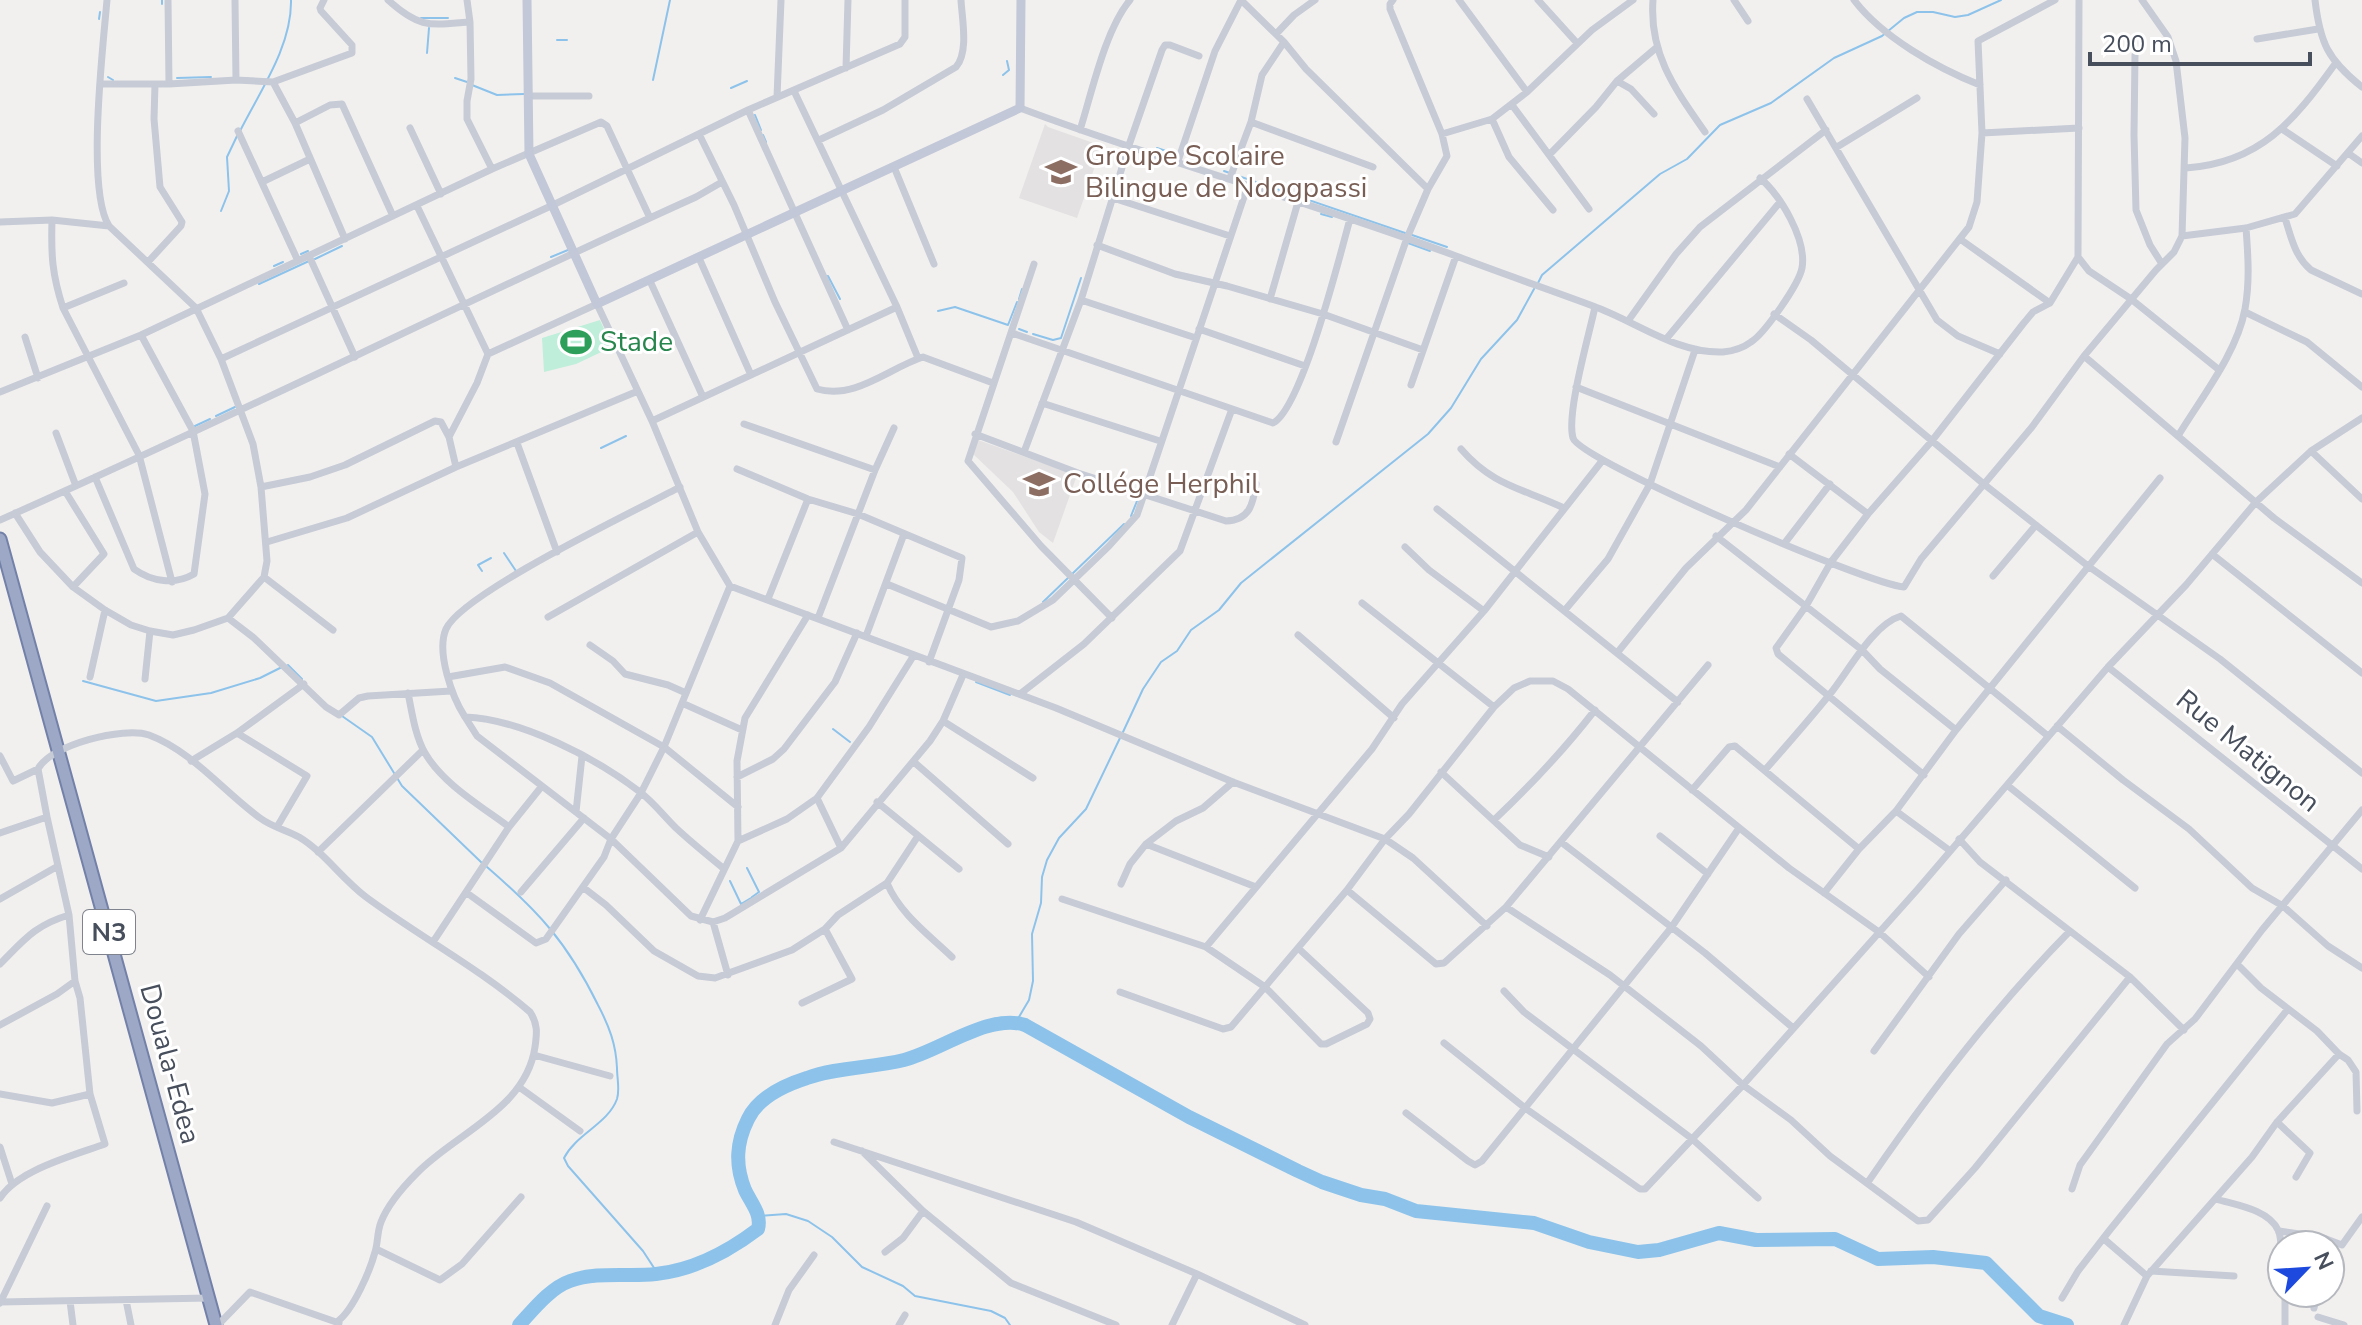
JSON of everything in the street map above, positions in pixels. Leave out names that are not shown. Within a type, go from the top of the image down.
[{"type":"highway","name":"Douala-Edea","points":[[0,539],[217,1325]]},
{"type":"main road","points":[[527,0],[529,154],[597,304],[1020,108],[1021,0]]},
{"type":"street","points":[[15,513],[40,552],[73,587],[131,625],[150,631],[173,635],[228,618],[264,577],[267,542],[253,444],[221,359],[196,308],[109,226],[102,213],[100,84],[107,0]]},
{"type":"street","points":[[168,0],[169,84]]},
{"type":"street","points":[[235,0],[236,80]]},
{"type":"street","points":[[100,84],[236,80],[273,82],[352,53],[352,45],[321,11],[324,0]]},
{"type":"street","points":[[388,0],[405,16],[419,23],[470,22]]},
{"type":"street","points":[[467,0],[471,79],[467,119],[492,169]]},
{"type":"street","points":[[777,97],[781,0]]},
{"type":"street","points":[[846,68],[848,0]]},
{"type":"street","points":[[221,359],[553,205],[748,110],[904,41],[905,0]]},
{"type":"street","points":[[819,140],[883,110],[956,67],[961,62],[962,49],[961,0]]},
{"type":"street","points":[[1080,130],[1112,31],[1130,0]]},
{"type":"street","points":[[1178,161],[1215,51],[1241,0],[1428,189]]},
{"type":"street","points":[[1276,34],[1294,15],[1315,0]]},
{"type":"street","points":[[1336,442],[1407,238],[1428,189],[1447,156],[1442,134],[1390,9],[1393,0]]},
{"type":"street","points":[[1459,0],[1527,92]]},
{"type":"street","points":[[1538,0],[1577,43]]},
{"type":"street","points":[[1442,134],[1492,119],[1512,105],[1577,43],[1633,0]]},
{"type":"street","points":[[1653,0],[1651,20],[1656,48],[1683,100],[1705,132]]},
{"type":"street","points":[[1734,0],[1748,21]]},
{"type":"street","points":[[1854,0],[1870,17],[1908,46],[1946,71],[1980,85]]},
{"type":"street","points":[[1617,653],[1686,568],[1734,522],[1780,467],[1960,239],[1974,217],[1982,133],[1978,41],[2055,0]]},
{"type":"street","points":[[1924,775],[1776,651],[1831,562],[2033,312],[2050,303],[2078,257],[2079,0]]},
{"type":"street","points":[[1595,307],[1576,387],[1572,430],[1574,442],[1602,461],[1784,544],[1904,587],[1921,559],[2032,427],[2084,356],[2174,252],[2182,236],[2186,168],[2183,101],[2168,37],[2142,0]]},
{"type":"street","points":[[2315,0],[2318,29],[2325,48],[2335,64],[2362,87]]},
{"type":"street","points":[[2257,39],[2318,29]]},
{"type":"street","points":[[1230,178],[1251,122],[1262,75],[1284,42]]},
{"type":"street","points":[[1024,452],[1081,300],[1129,145],[1165,45],[1199,56]]},
{"type":"street","points":[[1549,155],[1617,81],[1656,48]]},
{"type":"street","points":[[2135,55],[2133,123],[2136,210],[2150,245],[2162,264]]},
{"type":"street","points":[[2186,168],[2229,162],[2282,129],[2313,96],[2335,64]]},
{"type":"street","points":[[1617,81],[1631,89],[1654,114]]},
{"type":"street","points":[[273,82],[295,123],[345,239]]},
{"type":"street","points":[[148,262],[182,222],[160,187],[154,130],[155,84]]},
{"type":"street","points":[[794,91],[897,307],[918,358]]},
{"type":"street","points":[[528,96],[589,96]]},
{"type":"street","points":[[1837,147],[1917,98]]},
{"type":"street","points":[[1807,99],[1937,320],[1958,336],[2000,354]]},
{"type":"street","points":[[295,123],[330,105],[342,104],[393,216]]},
{"type":"street","points":[[1512,105],[1589,209]]},
{"type":"street","points":[[1020,108],[1407,238],[1595,307],[1695,350],[1725,352],[1738,349],[1764,331],[1798,281],[1804,255],[1802,242],[1780,202],[1760,178]]},
{"type":"street","points":[[748,110],[848,330]]},
{"type":"street","points":[[1492,119],[1509,157],[1553,210]]},
{"type":"street","points":[[0,392],[141,335],[492,169],[601,122],[607,126],[650,218]]},
{"type":"street","points":[[1251,122],[1373,167]]},
{"type":"street","points":[[410,128],[441,194]]},
{"type":"street","points":[[1982,133],[2079,128]]},
{"type":"street","points":[[2282,129],[2337,166]]},
{"type":"street","points":[[1628,321],[1676,254],[1700,227],[1826,130]]},
{"type":"street","points":[[238,131],[298,261]]},
{"type":"street","points":[[699,134],[813,385],[823,391],[844,390],[864,384],[918,358],[929,357],[993,383]]},
{"type":"street","points":[[2182,236],[2246,228],[2285,218],[2302,209],[2362,136]]},
{"type":"street","points":[[2348,153],[2362,163]]},
{"type":"street","points":[[262,182],[310,159]]},
{"type":"street","points":[[894,167],[934,264]]},
{"type":"street","points":[[0,520],[355,357],[722,182]]},
{"type":"street","points":[[887,584],[991,627],[1005,626],[1031,615],[1053,600],[1130,524],[1141,506],[1160,441],[1248,185]]},
{"type":"street","points":[[1113,198],[1230,236]]},
{"type":"street","points":[[1270,299],[1298,202]]},
{"type":"street","points":[[1667,338],[1780,202]]},
{"type":"street","points":[[417,206],[488,354]]},
{"type":"street","points":[[2285,218],[2304,264],[2362,294]]},
{"type":"street","points":[[1012,333],[1273,423],[1278,421],[1292,398],[1305,366],[1350,219]]},
{"type":"street","points":[[0,222],[52,220],[109,226]]},
{"type":"street","points":[[52,220],[51,267],[63,308],[139,455],[172,582]]},
{"type":"street","points":[[2178,436],[2231,349],[2245,312],[2249,271],[2246,228]]},
{"type":"street","points":[[1960,239],[2050,303]]},
{"type":"street","points":[[1097,245],[1175,274],[1323,314],[1423,350]]},
{"type":"street","points":[[309,256],[355,357]]},
{"type":"street","points":[[1411,385],[1456,256]]},
{"type":"street","points":[[2078,257],[2089,271],[2131,299],[2218,369]]},
{"type":"street","points":[[699,258],[751,375]]},
{"type":"street","points":[[1034,264],[968,455],[971,466],[1112,618]]},
{"type":"street","points":[[650,281],[703,397]]},
{"type":"street","points":[[63,308],[124,283]]},
{"type":"street","points":[[1081,300],[1196,338]]},
{"type":"street","points":[[449,437],[488,354],[597,304],[652,421],[698,532],[730,586],[1020,694],[1233,782],[1385,839],[1413,858],[1487,926]]},
{"type":"street","points":[[652,421],[897,307]]},
{"type":"street","points":[[2245,312],[2307,342],[2362,387]]},
{"type":"street","points":[[1774,314],[1811,340],[1931,442],[2088,566],[2220,659],[2362,773]]},
{"type":"street","points":[[1199,329],[1305,366]]},
{"type":"street","points":[[95,477],[134,569],[157,580],[172,582],[188,577],[196,569],[205,494],[193,431],[141,335]]},
{"type":"street","points":[[25,337],[38,378]]},
{"type":"street","points":[[1565,610],[1608,559],[1650,484],[1695,350]]},
{"type":"street","points":[[2084,356],[2256,502],[2362,583]]},
{"type":"street","points":[[1576,387],[1780,467]]},
{"type":"street","points":[[267,542],[347,518],[456,467],[638,391]]},
{"type":"street","points":[[1042,403],[1160,441]]},
{"type":"street","points":[[1020,694],[1084,644],[1180,551],[1232,409]]},
{"type":"street","points":[[1444,1043],[1525,1108],[1640,1189],[1648,1187],[1879,932],[2108,667],[2186,585],[2256,502],[2311,451],[2362,418]]},
{"type":"street","points":[[261,487],[310,477],[345,465],[435,421],[441,422],[449,437],[456,467]]},
{"type":"street","points":[[744,424],[875,470]]},
{"type":"street","points":[[818,618],[894,428]]},
{"type":"street","points":[[56,433],[76,486]]},
{"type":"street","points":[[975,434],[1078,473],[1226,521],[1240,519],[1253,506],[1256,484]]},
{"type":"street","points":[[517,443],[557,552]]},
{"type":"street","points":[[1461,449],[1484,473],[1499,482],[1533,493],[1564,508]]},
{"type":"street","points":[[2311,451],[2362,499]]},
{"type":"street","points":[[1789,454],[1868,514]]},
{"type":"street","points":[[1206,947],[1372,749],[1417,686],[1439,665],[1484,611],[1602,461]]},
{"type":"street","points":[[737,469],[808,499],[858,514],[962,558],[964,562],[950,609],[929,662]]},
{"type":"street","points":[[1824,893],[1859,849],[1896,811],[1956,730],[2160,478]]},
{"type":"street","points":[[1784,544],[1830,484]]},
{"type":"street","points":[[680,487],[469,603],[451,620],[444,632],[443,646],[451,691],[477,736],[611,839],[691,916],[713,922],[725,918],[841,848],[914,762],[943,721],[963,675]]},
{"type":"street","points":[[65,491],[104,554],[73,587]]},
{"type":"street","points":[[768,599],[808,499]]},
{"type":"street","points":[[1437,509],[1678,702]]},
{"type":"street","points":[[1993,576],[2036,525]]},
{"type":"street","points":[[548,617],[698,532]]},
{"type":"street","points":[[737,777],[773,759],[784,749],[835,682],[887,584],[904,534]]},
{"type":"street","points":[[1716,536],[1862,650],[1880,669],[1956,730]]},
{"type":"street","points":[[1405,547],[1429,570],[1484,611]]},
{"type":"street","points":[[2212,554],[2362,673]]},
{"type":"street","points":[[264,577],[333,630]]},
{"type":"street","points":[[467,893],[539,944],[546,939],[584,888],[641,793],[664,747],[730,586]]},
{"type":"street","points":[[1362,603],[1494,707]]},
{"type":"street","points":[[90,677],[105,610]]},
{"type":"street","points":[[700,920],[738,841],[737,777],[742,730],[749,708],[786,655],[808,615]]},
{"type":"street","points":[[1765,770],[1829,696],[1874,635],[1895,617],[1901,616],[2048,736]]},
{"type":"street","points":[[228,618],[326,707],[339,715],[359,698],[451,691]]},
{"type":"street","points":[[145,679],[150,631]]},
{"type":"street","points":[[1298,635],[1394,718]]},
{"type":"street","points":[[590,645],[625,674],[686,693]]},
{"type":"street","points":[[738,841],[787,819],[817,798],[869,727],[914,655]]},
{"type":"street","points":[[1347,890],[1439,965],[1506,907],[1708,665]]},
{"type":"street","points":[[448,677],[505,667],[550,683],[664,747],[738,807]]},
{"type":"street","name":"Rue Matignon","points":[[2108,667],[2362,869]]},
{"type":"street","points":[[1120,992],[1223,1029],[1237,1022],[1494,707],[1514,688],[1530,681],[1553,681],[1595,710],[1739,828],[1879,932],[1929,977]]},
{"type":"street","points":[[191,761],[237,733],[304,684]]},
{"type":"street","points":[[408,693],[423,750],[434,766],[462,792],[509,827]]},
{"type":"street","points":[[682,703],[742,730]]},
{"type":"street","points":[[1494,820],[1535,782],[1595,710]]},
{"type":"street","points":[[465,717],[500,722],[582,756],[641,793],[691,842],[723,868]]},
{"type":"street","points":[[943,721],[1033,778]]},
{"type":"street","points":[[2057,726],[2189,829],[2252,888],[2283,906],[2328,946],[2362,968]]},
{"type":"street","points":[[0,756],[13,781],[38,769],[59,752],[99,736],[133,731],[161,740],[262,820],[298,836],[352,887],[490,980],[530,1012],[535,1020],[534,1055],[519,1087],[487,1118],[430,1160],[387,1211],[379,1225],[372,1264],[339,1323],[250,1292],[217,1325]]},
{"type":"street","points":[[237,733],[307,776],[277,827]]},
{"type":"street","points":[[1692,790],[1732,745],[1859,849]]},
{"type":"street","points":[[318,852],[423,750]]},
{"type":"street","points":[[576,812],[582,756]]},
{"type":"street","points":[[914,762],[1008,844]]},
{"type":"street","points":[[0,1198],[12,1184],[51,1164],[105,1144],[90,1094],[69,915],[38,769]]},
{"type":"street","points":[[1441,772],[1520,845],[1549,857]]},
{"type":"street","points":[[1121,884],[1130,864],[1146,844],[1176,821],[1203,808],[1233,782]]},
{"type":"street","points":[[2007,785],[2135,888]]},
{"type":"street","points":[[433,942],[509,827],[542,786]]},
{"type":"street","points":[[817,798],[841,848]]},
{"type":"street","points":[[877,802],[959,869]]},
{"type":"street","points":[[2072,1189],[2080,1165],[2167,1044],[2184,1030],[2362,810]]},
{"type":"street","points":[[1896,811],[1949,850]]},
{"type":"street","points":[[0,833],[47,817]]},
{"type":"street","points":[[521,892],[584,818]]},
{"type":"street","points":[[1406,1113],[1475,1165],[1482,1161],[1671,928],[1739,828]]},
{"type":"street","points":[[584,888],[654,951],[698,976],[715,978],[792,950],[825,929],[838,915],[887,883],[918,836]]},
{"type":"street","points":[[1660,836],[1708,874]]},
{"type":"street","points":[[1959,839],[1980,862],[2130,977],[2184,1030]]},
{"type":"street","points":[[1561,842],[1792,1027]]},
{"type":"street","points":[[1146,844],[1256,887]]},
{"type":"street","points":[[0,899],[58,866]]},
{"type":"street","points":[[1874,1051],[1959,934],[2006,880]]},
{"type":"street","points":[[887,883],[893,898],[904,911],[952,957]]},
{"type":"street","points":[[1062,899],[1206,947],[1265,987],[1321,1044],[1367,1024],[1370,1019],[1368,1013],[1298,948]]},
{"type":"street","points":[[1506,907],[1557,938],[1622,986],[1701,1046],[1743,1085],[1791,1120],[1830,1156],[1913,1219],[1924,1222],[1975,1168],[2130,977]]},
{"type":"street","points":[[0,964],[27,935],[46,922],[69,915]]},
{"type":"street","points":[[713,922],[728,975]]},
{"type":"street","points":[[802,1003],[852,979],[825,929]]},
{"type":"street","points":[[1868,1182],[1916,1112],[2036,966],[2069,932]]},
{"type":"street","points":[[2238,965],[2348,1060],[2356,1072],[2357,1111]]},
{"type":"street","points":[[0,1025],[75,981]]},
{"type":"street","points":[[1504,991],[1524,1012],[1691,1138],[1758,1198]]},
{"type":"street","points":[[2062,1298],[2078,1271],[2288,1009]]},
{"type":"street","points":[[2124,1325],[2149,1273],[2339,1054]]},
{"type":"street","points":[[534,1055],[610,1076]]},
{"type":"street","points":[[519,1087],[580,1131]]},
{"type":"street","points":[[0,1094],[52,1103],[90,1094]]},
{"type":"street","points":[[2277,1122],[2310,1153],[2296,1177]]},
{"type":"street","points":[[834,1142],[1076,1222],[1305,1325]]},
{"type":"street","points":[[0,1147],[12,1184]]},
{"type":"street","points":[[861,1150],[923,1211],[1011,1283],[1116,1325]]},
{"type":"street","points":[[376,1249],[440,1280],[462,1264],[521,1197]]},
{"type":"street","points":[[2216,1199],[2257,1212],[2270,1219],[2278,1229]]},
{"type":"street","points":[[47,1206],[0,1302],[209,1298]]},
{"type":"street","points":[[885,1252],[903,1238],[923,1211]]},
{"type":"street","points":[[2346,1241],[2362,1217]]},
{"type":"street","points":[[2104,1239],[2149,1273],[2234,1276]]},
{"type":"street","points":[[775,1325],[789,1290],[814,1255]]},
{"type":"street","points":[[1172,1325],[1197,1274]]},
{"type":"street","points":[[126,1300],[131,1325]]},
{"type":"street","points":[[70,1301],[73,1325]]},
{"type":"street","points":[[899,1325],[905,1315]]},
{"type":"street","points":[[2318,1317],[2344,1325]]},
{"type":"shaded area","name":"Groupe Scolaire Bilingue de Ndogpassi","points":[[1045,124],[1102,146],[1077,218],[1019,198]]},
{"type":"shaded area","name":"Collége Herphil","points":[[978,440],[1077,475],[1053,543],[1039,532],[1013,492],[972,453]]},
{"type":"green space","name":"Stade","points":[[600,320],[612,347],[576,364],[544,372],[542,338]]},
{"type":"waterway","points":[[240,131],[281,51],[291,0]]},
{"type":"waterway","points":[[653,80],[670,0]]},
{"type":"waterway","points":[[1538,283],[1542,275],[1660,174],[1687,159],[1720,125],[1771,103],[1834,58],[1882,36],[1904,18],[1917,12],[1955,17],[1968,15],[2001,0]]},
{"type":"waterway","points":[[99,19],[100,12]]},
{"type":"waterway","points":[[421,18],[448,18]]},
{"type":"waterway","points":[[427,53],[429,28]]},
{"type":"waterway","points":[[557,40],[567,40]]},
{"type":"waterway","points":[[1003,75],[1009,70],[1007,61]]},
{"type":"waterway","points":[[108,77],[113,80]]},
{"type":"waterway","points":[[177,78],[211,77]]},
{"type":"waterway","points":[[455,78],[467,82]]},
{"type":"waterway","points":[[731,88],[747,81]]},
{"type":"waterway","points":[[472,85],[497,95],[524,94]]},
{"type":"waterway","points":[[755,115],[761,130]]},
{"type":"waterway","points":[[763,135],[766,142]]},
{"type":"waterway","points":[[221,211],[229,191],[227,157],[237,136]]},
{"type":"waterway","points":[[1157,148],[1175,154]]},
{"type":"waterway","points":[[1224,171],[1405,233]]},
{"type":"waterway","points":[[1321,214],[1332,217]]},
{"type":"waterway","points":[[1412,235],[1447,247]]},
{"type":"waterway","points":[[1408,243],[1430,251]]},
{"type":"waterway","points":[[315,259],[342,246]]},
{"type":"waterway","points":[[551,257],[568,250]]},
{"type":"waterway","points":[[301,254],[308,251]]},
{"type":"waterway","points":[[259,284],[309,261]]},
{"type":"waterway","points":[[274,266],[283,262]]},
{"type":"waterway","points":[[828,276],[840,299]]},
{"type":"waterway","points":[[1033,334],[1053,340],[1061,338],[1081,278]]},
{"type":"waterway","points":[[1019,299],[1022,289]]},
{"type":"waterway","points":[[1123,732],[1143,689],[1161,662],[1177,651],[1191,630],[1219,610],[1241,583],[1428,434],[1451,408],[1481,359],[1517,320],[1534,289]]},
{"type":"waterway","points":[[938,311],[955,307],[1008,325],[1017,302]]},
{"type":"waterway","points":[[1019,329],[1027,332]]},
{"type":"waterway","points":[[216,416],[235,407]]},
{"type":"waterway","points":[[195,426],[210,419]]},
{"type":"waterway","points":[[601,448],[626,436]]},
{"type":"waterway","points":[[1131,516],[1139,496]]},
{"type":"waterway","points":[[1043,602],[1124,524]]},
{"type":"waterway","points":[[504,553],[516,571]]},
{"type":"waterway","points":[[482,571],[478,565],[491,558]]},
{"type":"waterway","points":[[288,665],[302,679]]},
{"type":"waterway","points":[[83,681],[156,701],[211,693],[260,678],[282,667]]},
{"type":"waterway","points":[[976,682],[1010,695]]},
{"type":"waterway","points":[[342,716],[372,737],[402,786],[482,863]]},
{"type":"waterway","points":[[833,729],[850,742]]},
{"type":"waterway","points":[[1016,1022],[1029,1000],[1033,981],[1032,934],[1041,903],[1042,877],[1047,860],[1059,838],[1086,809],[1120,738]]},
{"type":"waterway","points":[[487,867],[550,929],[575,963],[605,1020],[615,1051],[617,1099],[607,1115],[576,1142],[564,1158],[643,1251],[658,1274]]},
{"type":"waterway","points":[[747,868],[759,892],[752,897]]},
{"type":"waterway","points":[[730,881],[741,904],[751,898]]},
{"type":"waterway","points":[[519,1325],[549,1294],[570,1281],[602,1275],[670,1272],[723,1252],[758,1229],[757,1213],[745,1190],[738,1154],[744,1128],[753,1111],[773,1093],[818,1074],[904,1060],[980,1028],[1011,1023],[1025,1025],[1189,1117],[1298,1171],[1322,1182],[1416,1211],[1534,1223],[1589,1242],[1638,1252],[1659,1250],[1719,1233],[1756,1240],[1835,1239],[1878,1259],[1933,1257],[1986,1263],[2039,1316],[2067,1325]]},
{"type":"waterway","points":[[759,1216],[786,1214],[808,1221],[832,1237],[862,1267],[903,1286],[915,1296],[991,1311],[1005,1318],[1010,1325]]},
{"type":"place","name":"Groupe Scolaire Bilingue de Ndogpassi","points":[[1061,172]]},
{"type":"place","name":"Stade","points":[[576,342]]},
{"type":"place","name":"Collége Herphil","points":[[1039,484]]}]
